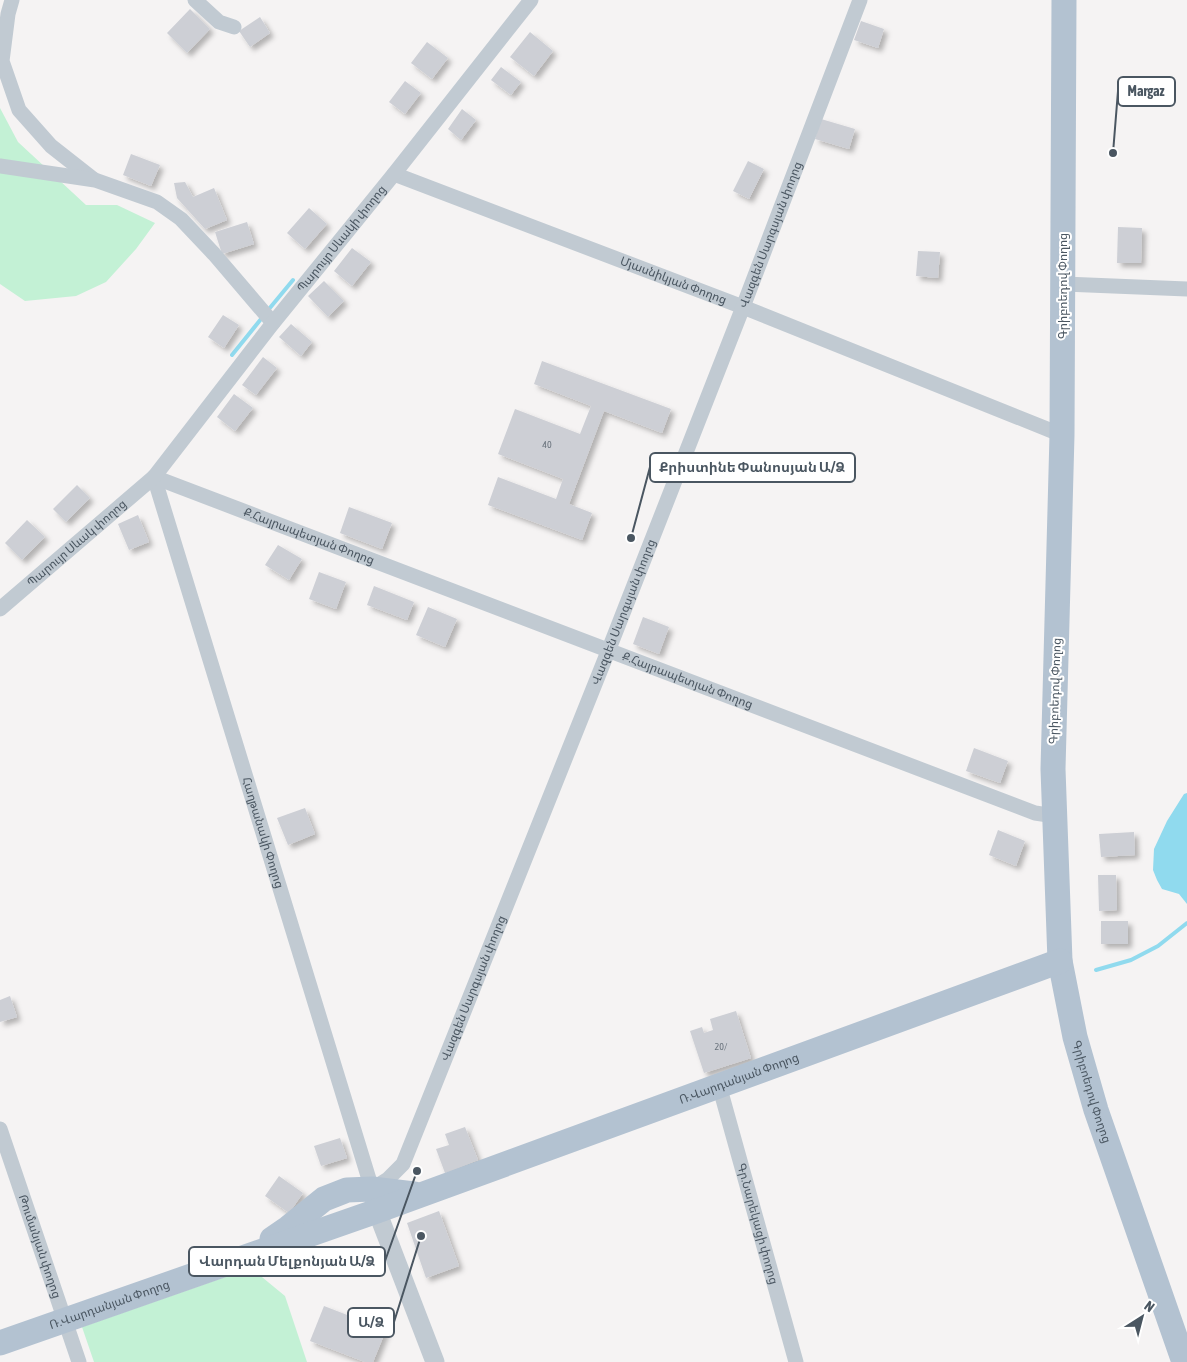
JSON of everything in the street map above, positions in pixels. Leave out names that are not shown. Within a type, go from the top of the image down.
[{"type":"main road","name":"Գրիբոեդով Փողոց","points":[[1064,0],[1062,435],[1053,769],[1060,961],[1075,1037],[1096,1110],[1184,1362]]},
{"type":"main road","name":"Ռ.Վարդանյան Փողոց","points":[[0,1343],[247,1256],[374,1200],[419,1195],[1060,961]]},
{"type":"street","points":[[12,0],[8,14],[2,61],[18,110],[51,146],[95,180]]},
{"type":"street","points":[[194,0],[219,22],[234,27]]},
{"type":"street","name":"Պարույր Սևակի փողոց","points":[[154,477],[273,323],[394,174],[531,0]]},
{"type":"street","name":"Վազգեն Սարգսյան փողոց","points":[[374,1200],[388,1179],[403,1164],[609,650],[743,308],[860,0]]},
{"type":"street","points":[[0,166],[95,180],[157,202],[181,219],[214,254],[273,323]]},
{"type":"street","name":"Մյասնիկյան Փողոց","points":[[394,174],[743,308],[1062,435]]},
{"type":"street","points":[[1064,284],[1187,289]]},
{"type":"street","name":"Ք.Հայրապետյան Փողոց","points":[[154,477],[1035,813],[1055,816]]},
{"type":"street","name":"Պարույր Սևակ փողոց","points":[[0,609],[154,477]]},
{"type":"street","name":"Հաղթանակի Փողոց","points":[[154,477],[374,1200],[435,1362]]},
{"type":"street","name":"Գր.Նարեկացի փողոց","points":[[719,1085],[796,1362]]},
{"type":"street","name":"Թումանյան փողոց","points":[[0,1129],[79,1362]]},
{"type":"green space","points":[[0,108],[18,142],[86,205],[117,205],[155,223],[136,249],[106,282],[76,296],[25,301],[0,284]]},
{"type":"green space","points":[[251,1268],[285,1296],[307,1362],[94,1362],[82,1327]]},
{"type":"water","points":[[1187,793],[1187,904],[1179,894],[1162,889],[1153,870],[1154,849],[1167,821],[1184,794]]},
{"type":"building","points":[[190,9],[210,29],[187,53],[167,33]]},
{"type":"building","points":[[260,17],[270,33],[250,47],[239,31]]},
{"type":"building","points":[[861,21],[884,29],[878,48],[854,40]]},
{"type":"building","points":[[530,32],[553,51],[534,76],[510,57]]},
{"type":"building","points":[[427,42],[448,58],[432,79],[411,63]]},
{"type":"building","points":[[501,67],[521,82],[511,95],[491,80]]},
{"type":"building","points":[[405,81],[421,93],[405,114],[389,102]]},
{"type":"building","points":[[462,109],[476,120],[461,140],[448,129]]},
{"type":"building","points":[[821,119],[855,129],[849,149],[815,139]]},
{"type":"building","points":[[131,154],[160,165],[151,186],[123,175]]},
{"type":"building","points":[[748,161],[764,169],[749,199],[733,191]]},
{"type":"building","points":[[185,182],[193,197],[214,188],[227,220],[205,229],[177,198],[174,183]]},
{"type":"building","points":[[309,208],[327,224],[305,249],[287,233]]},
{"type":"building","points":[[247,222],[254,244],[222,254],[215,232]]},
{"type":"building","points":[[1118,227],[1142,228],[1141,263],[1117,263]]},
{"type":"building","points":[[352,248],[371,262],[352,286],[334,271]]},
{"type":"building","points":[[918,251],[940,252],[938,278],[916,276]]},
{"type":"building","points":[[324,281],[344,301],[328,317],[308,296]]},
{"type":"building","points":[[223,315],[239,325],[224,348],[208,337]]},
{"type":"building","points":[[291,324],[312,342],[301,356],[279,337]]},
{"type":"building","points":[[263,357],[277,368],[256,395],[242,385]]},
{"type":"building","points":[[542,361],[671,409],[662,433],[604,411],[569,504],[592,513],[582,540],[488,505],[498,477],[556,499],[563,479],[498,454],[515,409],[580,434],[591,406],[534,384]]},
{"type":"building","points":[[234,394],[253,408],[235,431],[217,417]]},
{"type":"building","points":[[77,485],[90,498],[66,522],[53,509]]},
{"type":"building","points":[[349,507],[392,523],[382,549],[340,533]]},
{"type":"building","points":[[138,515],[149,542],[129,550],[118,524]]},
{"type":"building","points":[[27,520],[45,537],[22,560],[5,543]]},
{"type":"building","points":[[278,545],[302,559],[289,580],[265,565]]},
{"type":"building","points":[[319,572],[346,582],[336,609],[309,599]]},
{"type":"building","points":[[374,586],[414,602],[407,620],[367,605]]},
{"type":"building","points":[[428,607],[457,619],[445,647],[416,635]]},
{"type":"building","points":[[643,617],[669,627],[659,654],[633,644]]},
{"type":"building","points":[[974,748],[1008,761],[1000,783],[966,771]]},
{"type":"building","points":[[305,808],[315,834],[288,845],[277,818]]},
{"type":"building","points":[[998,830],[1025,841],[1016,866],[989,855]]},
{"type":"building","points":[[1134,832],[1135,855],[1101,857],[1099,834]]},
{"type":"building","points":[[1098,875],[1116,875],[1117,910],[1099,911]]},
{"type":"building","points":[[1101,921],[1128,921],[1128,944],[1101,944]]},
{"type":"building","points":[[10,996],[17,1017],[0,1022],[0,1000]]},
{"type":"building","points":[[736,1011],[751,1058],[704,1073],[690,1031],[702,1027],[704,1033],[713,1030],[710,1019]]},
{"type":"building","points":[[465,1127],[478,1160],[445,1173],[436,1149],[449,1145],[445,1134]]},
{"type":"building","points":[[340,1138],[347,1158],[321,1166],[314,1146]]},
{"type":"building","points":[[279,1176],[303,1193],[289,1213],[265,1196]]},
{"type":"building","points":[[439,1211],[459,1266],[426,1278],[407,1223]]},
{"type":"building","points":[[324,1306],[386,1330],[373,1362],[365,1362],[310,1341]]},
{"type":"waterway","points":[[269,309],[293,280]]},
{"type":"waterway","points":[[232,355],[261,319]]},
{"type":"waterway","points":[[1096,970],[1131,960],[1158,946],[1187,923]]},
{"type":"place","name":"Margaz","points":[[1113,153]]},
{"type":"place","name":"Քրիստինե Փանոսյան Ա/Ձ","points":[[631,538]]},
{"type":"place","name":"Վարդան Մելքոնյան Ա/Ձ","points":[[417,1171]]},
{"type":"place","name":"Ա/Ձ","points":[[421,1236]]}]
